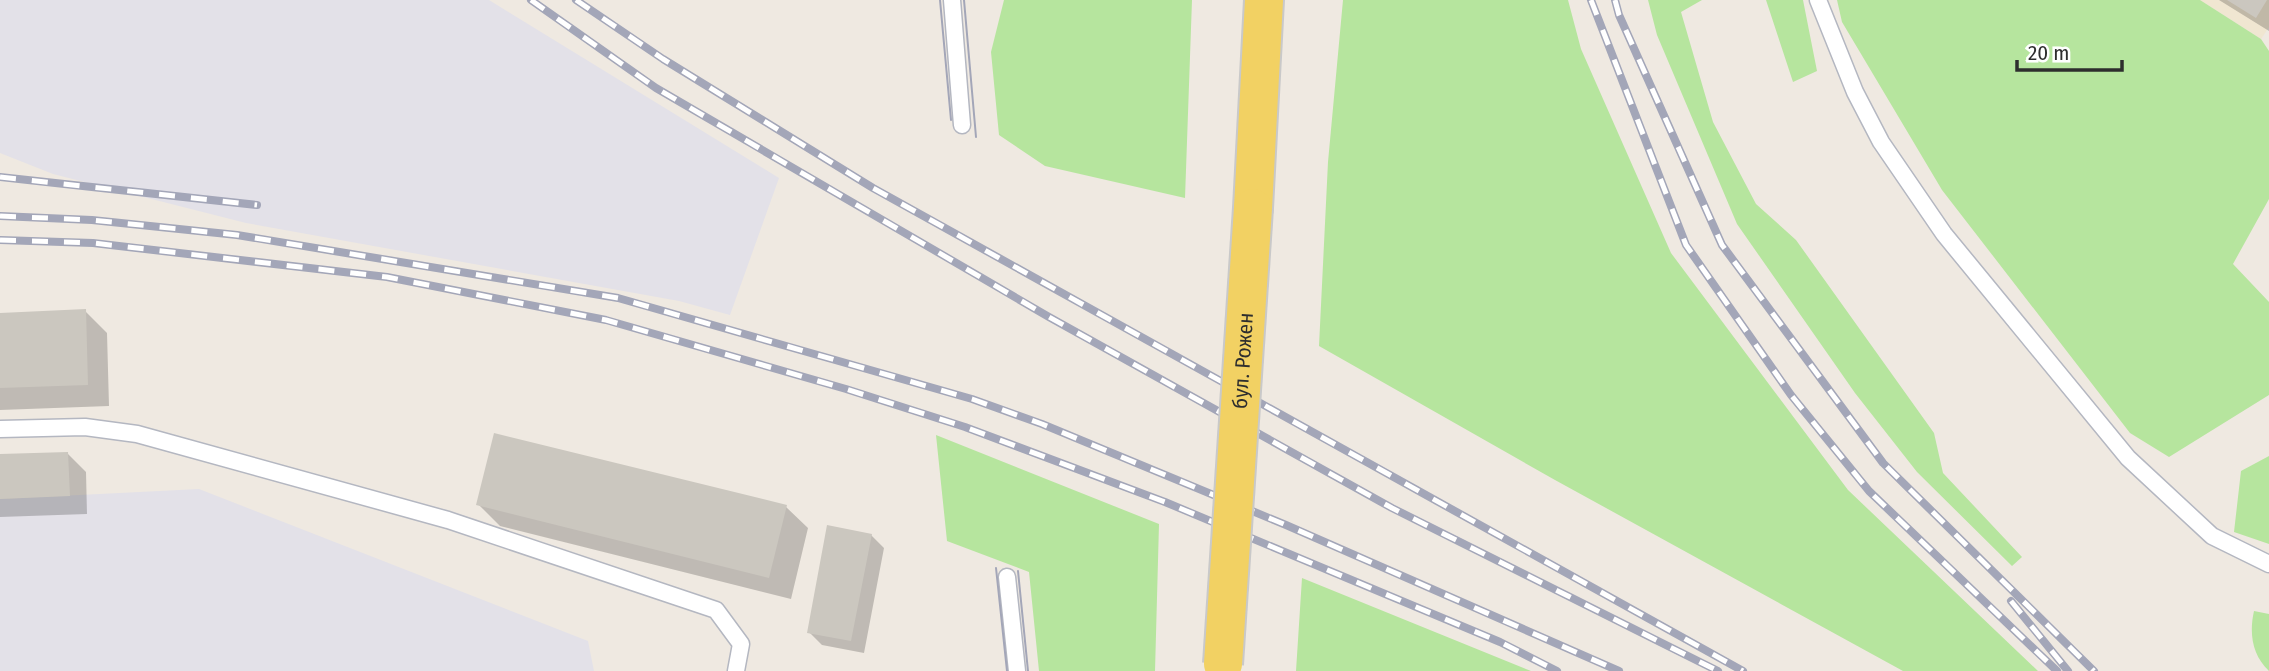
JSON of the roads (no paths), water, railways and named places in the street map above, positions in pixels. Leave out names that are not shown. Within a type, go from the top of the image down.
[{"type":"main road","name":"бул. Рожен","points":[[1255,0],[1261,55]]},
{"type":"main road","name":"бул. Рожен","points":[[1223,669],[1264,0]]},
{"type":"main road","name":"бул. Рожен","points":[[1261,55],[1273,0]]},
{"type":"lane","points":[[952,0],[962,125]]},
{"type":"lane","points":[[1818,0],[1855,92],[1881,142],[1944,234],[2128,458],[2212,536],[2269,564]]},
{"type":"lane","points":[[0,429],[85,427],[137,434],[448,520],[716,610],[741,644],[736,671]]},
{"type":"lane","points":[[1007,577],[1017,671]]},
{"type":"tram line","points":[[940,0],[951,120]]},
{"type":"tram line","points":[[964,0],[976,137]]},
{"type":"tram line","points":[[996,568],[1007,671]]},
{"type":"tram line","points":[[1018,571],[1028,671]]},
{"type":"railway","points":[[531,0],[656,88],[1049,317],[1392,508],[1718,671]]},
{"type":"railway","points":[[576,0],[663,59],[873,188],[1743,671]]},
{"type":"railway","points":[[1591,0],[1686,245],[1791,395],[1869,491],[2057,671]]},
{"type":"railway","points":[[1615,0],[1619,15],[1722,245],[1883,463],[2094,671]]},
{"type":"railway","points":[[0,177],[257,205]]},
{"type":"railway","points":[[0,216],[92,220],[237,235],[618,298],[972,399],[1042,424],[1286,525],[1619,671]]},
{"type":"railway","points":[[0,240],[93,243],[387,277],[606,320],[846,389],[965,427],[1165,502],[1500,642],[1557,671]]},
{"type":"railway","points":[[2011,601],[2068,671]]}]
